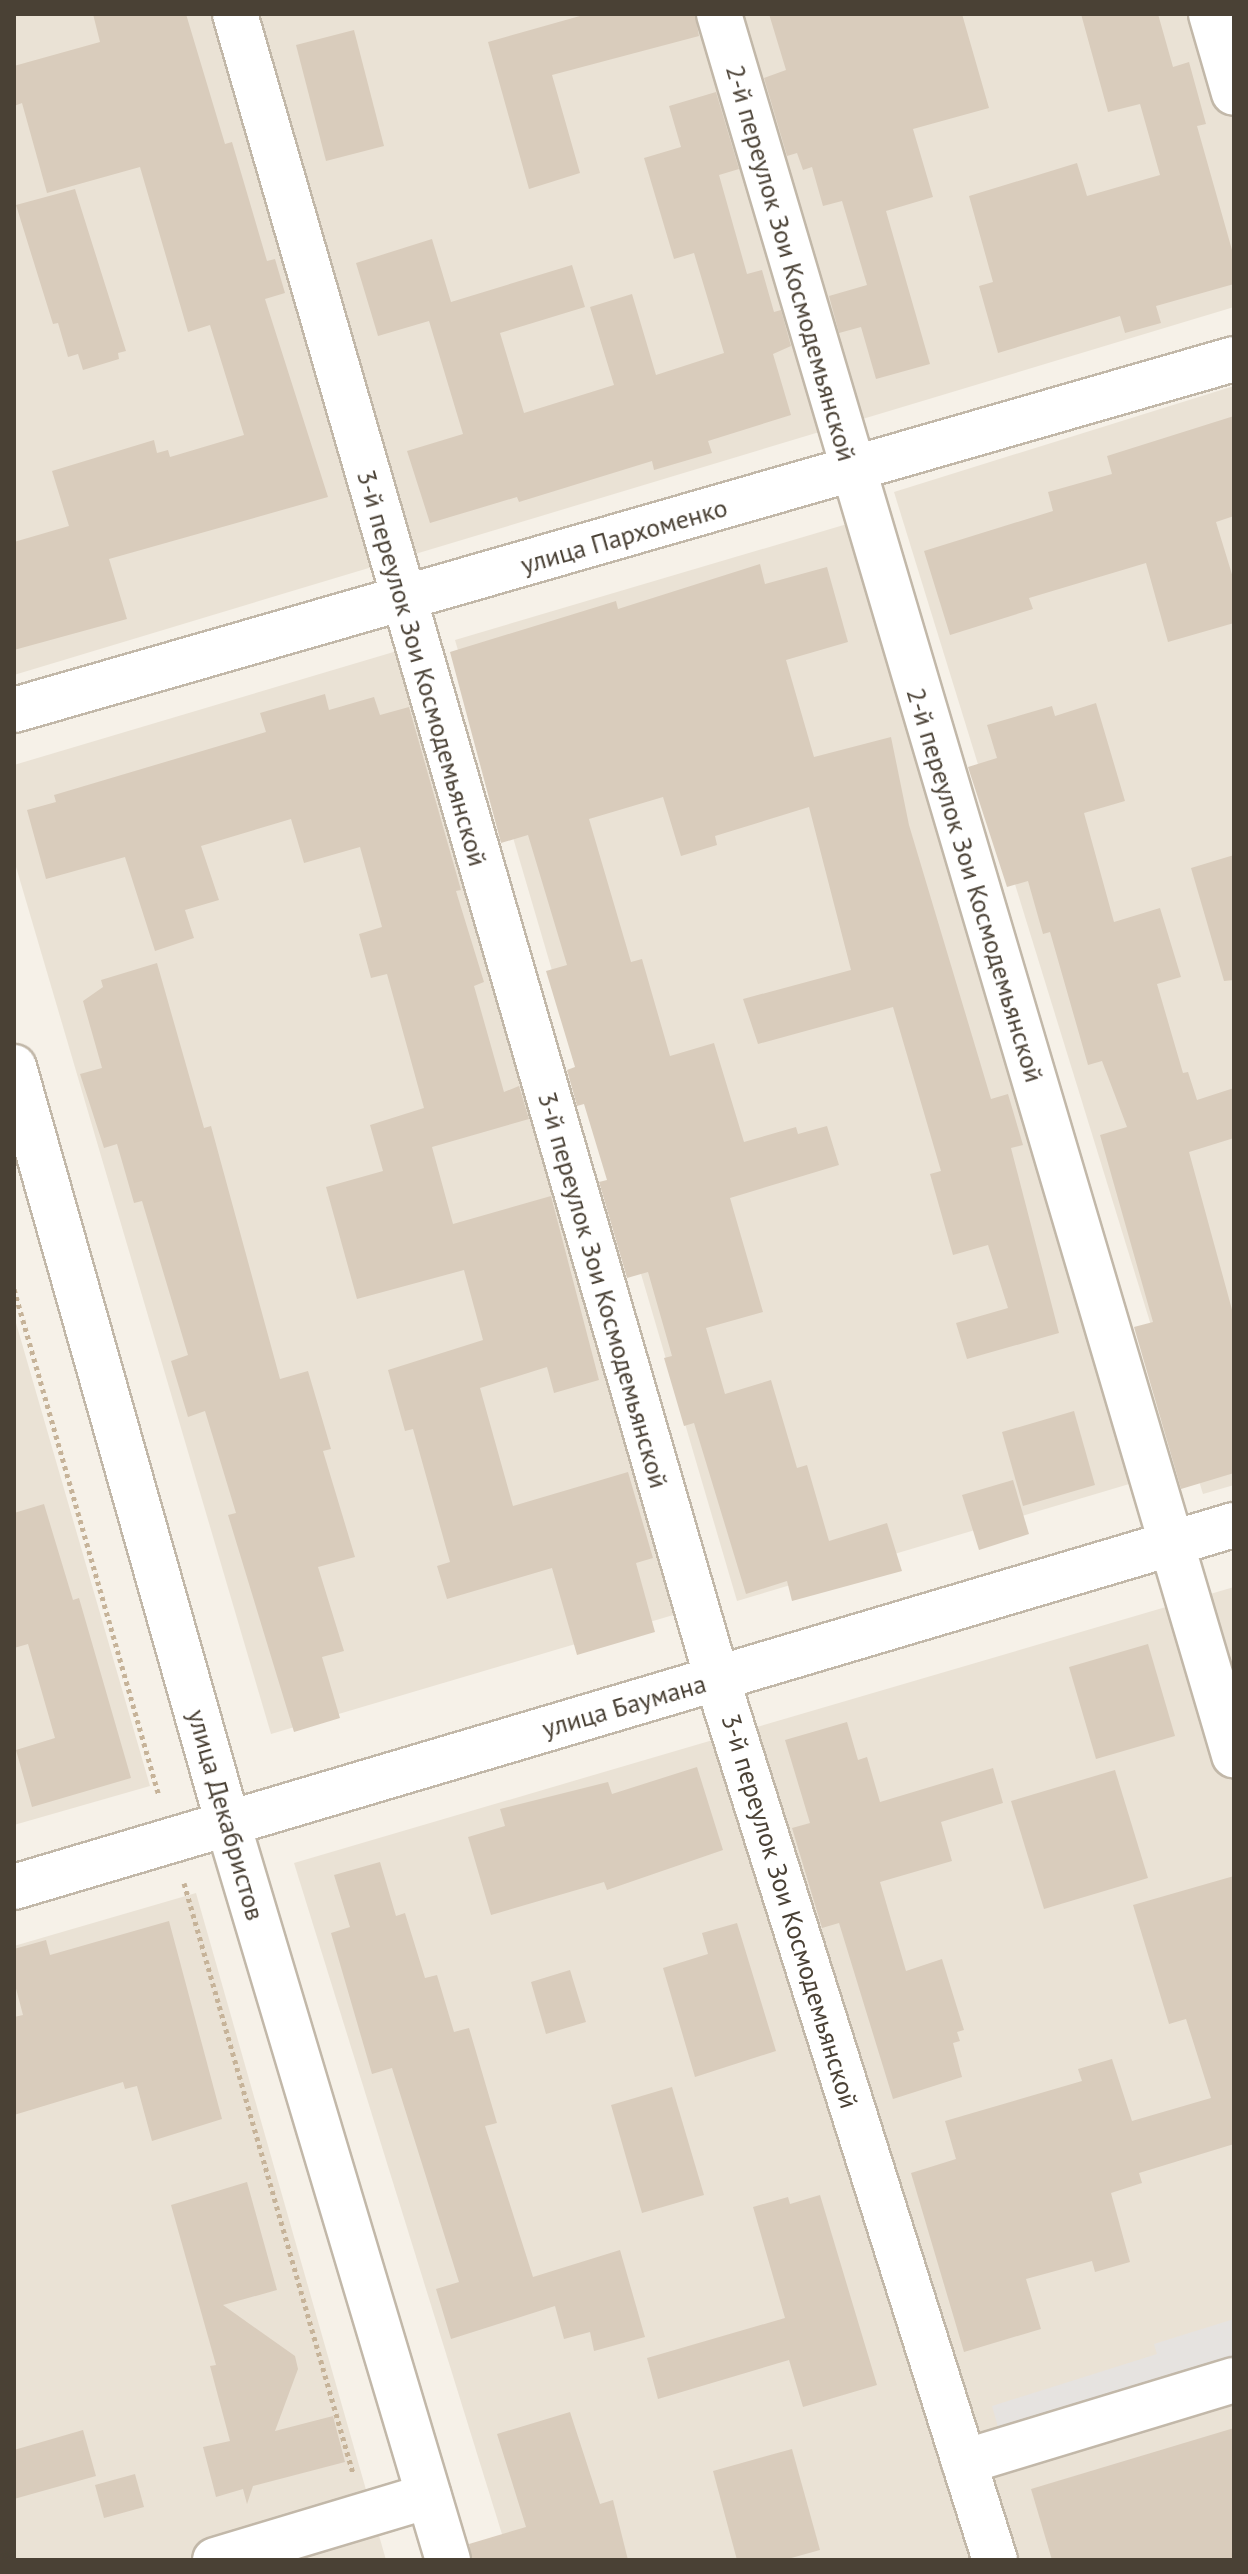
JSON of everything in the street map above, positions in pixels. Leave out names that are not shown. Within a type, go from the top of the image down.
[{"type":"street","name":"3-й переулок Зои Космодемьянской","points":[[235,14],[401,601],[717,1679],[995,2560]]},
{"type":"street","name":"2-й переулок Зои Космодемьянской","points":[[719,14],[851,470],[1234,1755]]},
{"type":"street","points":[[1211,14],[1234,93]]},
{"type":"street","name":"улица Пархоменко","points":[[14,710],[1234,359]]},
{"type":"street","name":"улица Декабристов","points":[[14,1067],[228,1824],[448,2560]]},
{"type":"street","name":"улица Баумана","points":[[14,1887],[1234,1525]]},
{"type":"street","points":[[964,2462],[1234,2380]]},
{"type":"street","points":[[215,2560],[429,2496]]},
{"type":"path","points":[[14,1289],[365,2515]]},
{"type":"shaded area","points":[[14,14],[1234,14],[1234,307],[14,675]]},
{"type":"shaded area","points":[[1234,386],[1234,1485],[1203,1494],[894,492]]},
{"type":"shaded area","points":[[864,519],[1146,1479],[737,1601],[455,640]]},
{"type":"shaded area","points":[[397,651],[680,1613],[271,1734],[14,860],[14,765]]},
{"type":"shaded area","points":[[14,1316],[150,1786],[14,1825]]},
{"type":"shaded area","points":[[1234,1587],[1234,2560],[510,2560],[294,1863]]},
{"type":"shaded area","points":[[196,1893],[386,2560],[14,2560],[14,1946]]},
{"type":"shaded area","points":[[1234,2319],[1234,2360],[1000,2434],[992,2406],[1157,2354],[1154,2344]]},
{"type":"building","points":[[93,14],[186,14],[225,144],[232,142],[267,261],[275,259],[285,293],[265,299],[328,497],[109,559],[127,619],[14,650],[14,542],[69,526],[52,471],[154,440],[157,453],[168,450],[170,457],[244,435],[210,325],[188,332],[140,167],[47,193],[22,103],[14,106],[14,66],[100,42]]},
{"type":"building","points":[[587,14],[695,14],[699,36],[552,75],[580,173],[529,189],[488,42]]},
{"type":"building","points":[[769,14],[962,14],[989,108],[913,129],[933,197],[886,211],[930,364],[876,379],[861,327],[839,333],[829,296],[867,285],[842,201],[823,206],[812,167],[803,170],[797,153],[787,156],[764,78],[786,70]]},
{"type":"building","points":[[1081,14],[1158,14],[1173,67],[1189,62],[1206,124],[1197,126],[1234,257],[1234,284],[1156,306],[1161,323],[1125,333],[1120,316],[998,353],[979,286],[993,282],[969,196],[1077,163],[1087,196],[1160,175],[1140,104],[1108,112]]},
{"type":"building","points":[[354,30],[384,146],[326,161],[296,45]]},
{"type":"building","points":[[716,92],[739,169],[719,175],[747,274],[762,270],[774,312],[781,310],[791,346],[773,354],[791,415],[708,441],[712,453],[654,470],[652,461],[519,502],[517,497],[430,523],[407,451],[463,434],[429,321],[378,336],[356,263],[432,239],[451,302],[572,265],[585,307],[500,333],[524,413],[614,385],[590,307],[632,294],[656,375],[724,353],[694,253],[674,259],[644,158],[681,147],[669,106]]},
{"type":"building","points":[[75,189],[126,351],[118,353],[119,359],[83,370],[78,354],[68,357],[58,323],[53,324],[16,205]]},
{"type":"building","points":[[1234,416],[1234,516],[1216,522],[1234,581],[1234,623],[1168,642],[1146,563],[1029,598],[1033,609],[950,635],[924,551],[1053,511],[1048,492],[1112,474],[1107,456]]},
{"type":"building","points":[[760,564],[765,584],[827,567],[848,642],[786,660],[814,757],[891,737],[909,825],[991,1099],[1008,1094],[1023,1145],[1011,1148],[1059,1333],[967,1359],[956,1323],[1008,1308],[988,1245],[953,1255],[930,1174],[941,1171],[893,1007],[758,1044],[743,999],[851,970],[809,807],[715,836],[717,845],[681,856],[663,797],[589,819],[631,962],[642,959],[670,1056],[714,1043],[744,1142],[796,1127],[798,1134],[827,1126],[839,1165],[730,1198],[763,1312],[706,1328],[725,1394],[771,1380],[797,1468],[807,1465],[829,1541],[887,1523],[902,1571],[792,1601],[787,1581],[746,1594],[694,1423],[684,1426],[664,1358],[672,1356],[648,1272],[627,1278],[599,1182],[607,1180],[584,1104],[577,1106],[567,1070],[575,1067],[546,971],[567,965],[528,835],[501,843],[450,652],[616,601],[618,609]]},
{"type":"building","points":[[325,694],[329,710],[374,697],[380,715],[409,707],[461,890],[456,891],[484,982],[474,986],[504,1092],[519,1086],[529,1119],[432,1147],[453,1224],[551,1196],[599,1380],[554,1393],[547,1367],[480,1388],[513,1506],[628,1472],[653,1558],[636,1563],[655,1632],[577,1655],[552,1568],[447,1599],[437,1566],[450,1562],[413,1429],[405,1431],[388,1370],[483,1340],[464,1270],[357,1299],[326,1187],[383,1171],[370,1125],[424,1108],[387,974],[371,978],[359,934],[382,927],[360,847],[304,863],[291,819],[201,846],[219,900],[185,910],[194,938],[155,951],[125,857],[46,879],[27,810],[56,802],[54,795],[266,732],[260,713]]},
{"type":"building","points":[[1096,703],[1125,801],[1084,813],[1114,922],[1160,908],[1181,977],[1157,984],[1183,1073],[1188,1072],[1197,1100],[1234,1088],[1234,1138],[1189,1152],[1234,1317],[1234,1473],[1181,1489],[1134,1327],[1153,1322],[1100,1135],[1127,1127],[1102,1061],[1088,1065],[1050,932],[1043,934],[1028,881],[1007,887],[968,767],[997,758],[987,725],[1052,706],[1055,716]]},
{"type":"building","points":[[1234,855],[1234,980],[1224,981],[1191,868]]},
{"type":"building","points":[[157,963],[204,1128],[211,1126],[280,1379],[308,1371],[331,1449],[323,1451],[355,1557],[318,1567],[344,1651],[322,1657],[340,1718],[294,1732],[228,1515],[236,1513],[205,1411],[188,1417],[171,1361],[188,1355],[142,1201],[134,1203],[117,1144],[104,1148],[80,1074],[102,1068],[83,1001],[103,987],[101,980]]},
{"type":"building","points":[[1074,1411],[1095,1485],[1023,1506],[1002,1432]]},
{"type":"building","points":[[1013,1480],[1029,1534],[979,1550],[962,1495]]},
{"type":"building","points":[[44,1504],[73,1600],[79,1598],[131,1778],[32,1807],[16,1750],[55,1738],[28,1644],[14,1648],[14,1513]]},
{"type":"building","points":[[1148,1644],[1175,1736],[1096,1759],[1069,1667]]},
{"type":"building","points":[[847,1722],[858,1760],[867,1757],[880,1802],[993,1768],[1003,1803],[941,1822],[952,1861],[880,1882],[906,1971],[942,1959],[964,2030],[957,2032],[960,2041],[953,2043],[962,2077],[893,2099],[839,1923],[822,1928],[792,1828],[810,1823],[785,1740]]},
{"type":"building","points":[[697,1767],[723,1850],[607,1890],[604,1882],[491,1915],[468,1837],[505,1826],[500,1809],[608,1782],[612,1794]]},
{"type":"building","points":[[1115,1770],[1148,1878],[1044,1909],[1011,1801]]},
{"type":"building","points":[[380,1862],[396,1916],[405,1913],[425,1978],[437,1975],[454,2032],[469,2028],[497,2123],[485,2126],[533,2277],[620,2250],[645,2337],[594,2351],[590,2332],[564,2339],[555,2306],[451,2339],[436,2289],[459,2282],[392,2068],[372,2074],[331,1933],[350,1927],[334,1875]]},
{"type":"building","points":[[1234,1876],[1234,2144],[1139,2173],[1142,2183],[1111,2193],[1130,2262],[1095,2272],[1092,2261],[1026,2279],[1041,2329],[964,2352],[911,2173],[956,2159],[945,2121],[1082,2081],[1078,2069],[1112,2059],[1132,2121],[1211,2098],[1186,2019],[1169,2024],[1133,1905]]},
{"type":"building","points":[[169,1921],[222,2119],[152,2141],[137,2086],[125,2089],[123,2082],[14,2115],[14,2017],[23,2015],[14,1981],[14,1949],[46,1940],[50,1955]]},
{"type":"building","points":[[737,1923],[776,2051],[695,2077],[663,1968],[708,1954],[702,1933]]},
{"type":"building","points":[[570,1970],[586,2022],[546,2034],[531,1982]]},
{"type":"building","points":[[672,2087],[704,2195],[642,2213],[611,2105]]},
{"type":"building","points":[[247,2182],[277,2290],[223,2305],[295,2356],[298,2369],[275,2431],[333,2416],[345,2462],[253,2486],[247,2504],[243,2489],[216,2497],[203,2447],[230,2441],[210,2366],[216,2365],[171,2205]]},
{"type":"building","points":[[820,2195],[877,2385],[803,2407],[789,2360],[658,2399],[647,2358],[785,2318],[753,2207],[788,2197],[790,2204]]},
{"type":"building","points":[[570,2412],[600,2504],[613,2500],[628,2560],[472,2560],[469,2544],[526,2527],[497,2434]]},
{"type":"building","points":[[1234,2428],[1234,2560],[1052,2560],[1031,2489]]},
{"type":"building","points":[[83,2430],[96,2476],[14,2499],[14,2450]]},
{"type":"building","points":[[792,2449],[820,2550],[784,2560],[737,2560],[713,2471]]},
{"type":"building","points":[[135,2474],[144,2507],[104,2518],[95,2485]]}]
